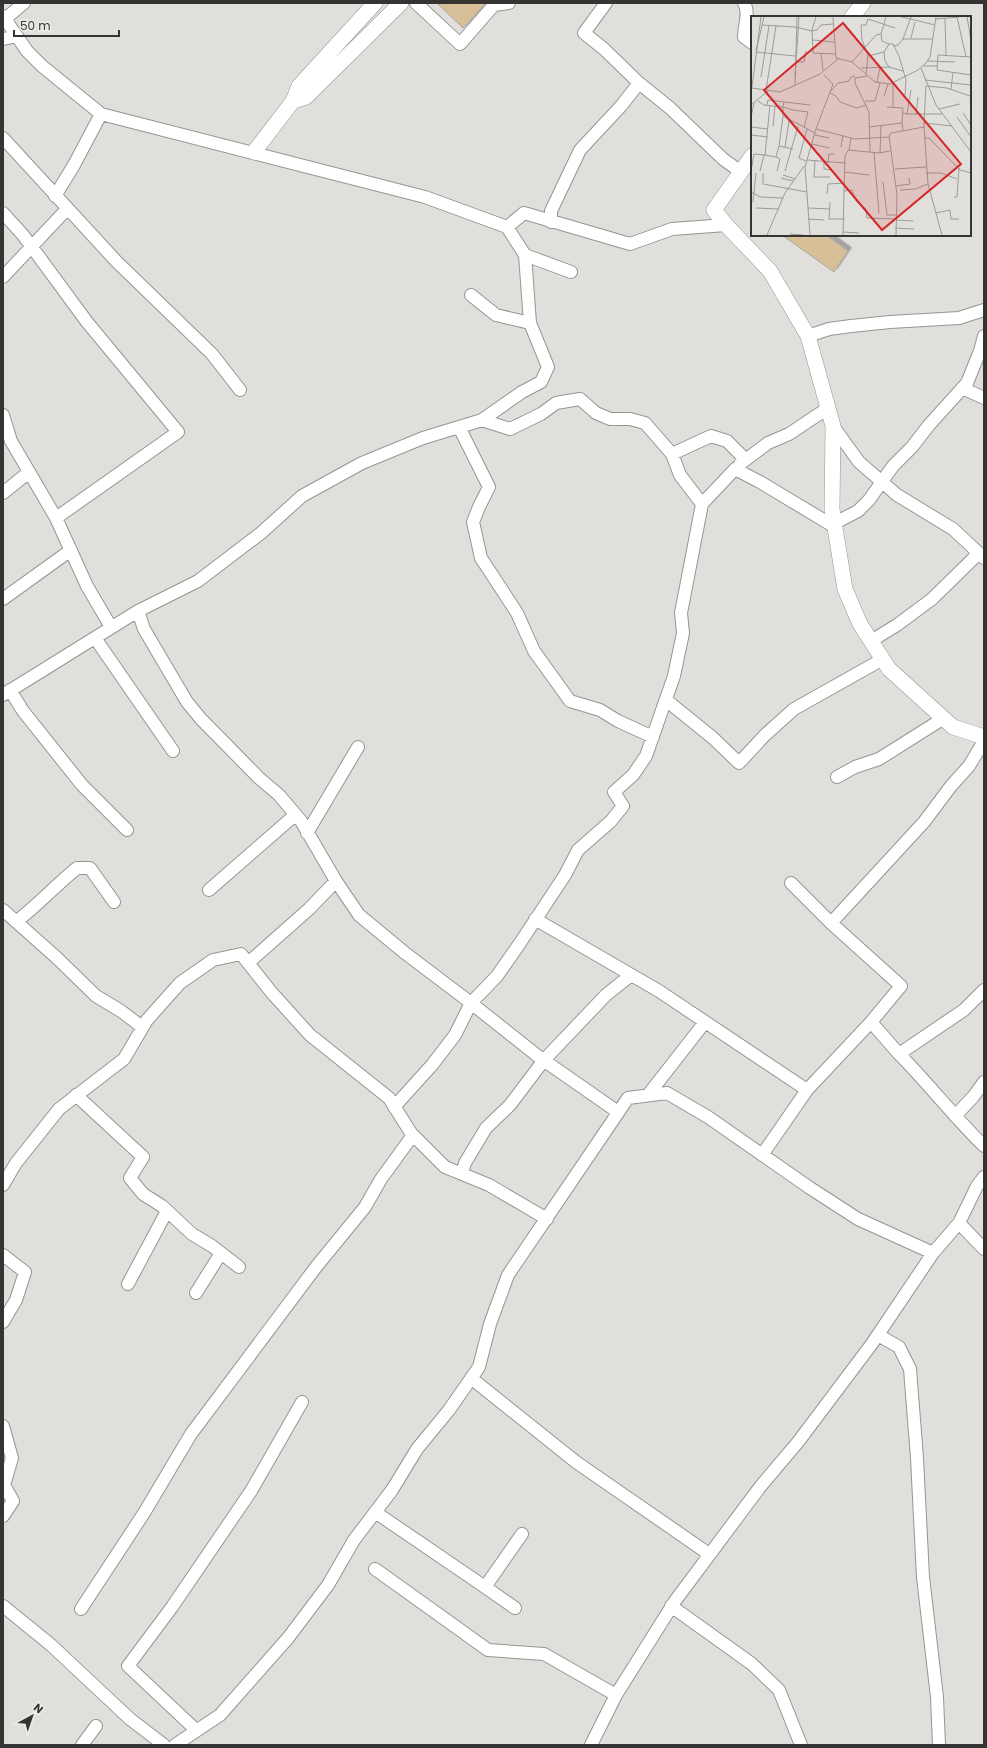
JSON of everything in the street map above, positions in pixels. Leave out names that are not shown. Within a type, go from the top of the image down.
[{"type":"street","points":[[24,3],[4,18],[27,51],[42,66],[101,114],[426,197],[507,227],[525,255],[530,323],[548,367],[541,382],[522,392],[482,420],[423,438],[362,463],[302,496],[261,533],[198,581],[138,611],[7,693],[82,785],[128,830]]},
{"type":"street","points":[[254,152],[293,101],[299,86],[374,3]]},
{"type":"street","points":[[293,101],[306,97],[401,3]]},
{"type":"street","points":[[416,3],[460,44],[494,5],[509,3]]},
{"type":"street","points":[[606,3],[584,33],[604,49],[639,83],[670,108],[723,159],[741,172]]},
{"type":"street","points":[[744,3],[746,6],[747,16],[744,37],[751,42]]},
{"type":"street","points":[[853,16],[862,3]]},
{"type":"street","points":[[3,38],[18,36]]},
{"type":"street","points":[[551,222],[551,211],[580,150],[621,106],[639,83]]},
{"type":"street","points":[[55,196],[74,165],[101,114]]},
{"type":"street","points":[[3,138],[116,261],[212,354],[240,390]]},
{"type":"street","points":[[751,157],[714,210],[726,225],[770,271],[808,336],[833,426],[832,509],[845,589],[860,624],[889,669],[953,727],[984,737]]},
{"type":"street","points":[[3,277],[67,208]]},
{"type":"street","points":[[3,213],[31,246],[87,322],[178,432],[56,518]]},
{"type":"street","points":[[507,227],[524,214],[630,244],[672,229],[726,225]]},
{"type":"street","points":[[525,255],[571,272]]},
{"type":"street","points":[[471,295],[496,316],[530,323]]},
{"type":"street","points":[[808,336],[829,329],[851,326],[959,318],[984,310]]},
{"type":"street","points":[[835,525],[858,510],[869,500],[881,481],[967,383],[980,351],[984,336]]},
{"type":"street","points":[[962,388],[984,398]]},
{"type":"street","points":[[482,420],[510,429],[541,414],[556,403],[580,399],[596,413],[610,419],[630,419],[645,423],[672,454],[680,475],[702,504]]},
{"type":"street","points":[[394,1107],[432,1065],[455,1036],[471,1003],[497,976],[565,874],[578,850],[611,822],[623,806],[614,792],[637,768],[646,756],[674,676],[683,633],[681,613],[702,504],[745,459],[768,443],[789,434],[828,408]]},
{"type":"street","points":[[3,415],[11,440],[56,518],[87,586],[111,628]]},
{"type":"street","points":[[833,426],[859,462],[897,495],[953,529],[981,556],[932,599],[898,625],[871,641]]},
{"type":"street","points":[[459,427],[489,487],[473,522],[481,558],[518,614],[534,651],[570,701],[600,710],[618,721],[653,737]]},
{"type":"street","points":[[672,454],[711,436],[727,441],[745,459]]},
{"type":"street","points":[[735,469],[835,525]]},
{"type":"street","points":[[3,493],[29,472]]},
{"type":"street","points":[[3,599],[71,550]]},
{"type":"street","points":[[138,611],[144,629],[187,702],[201,720],[259,778],[279,794],[307,833],[359,915],[405,953],[544,1060],[618,1112]]},
{"type":"street","points":[[95,638],[173,751]]},
{"type":"street","points":[[666,700],[713,738],[739,763],[765,735],[794,709],[883,659]]},
{"type":"street","points":[[837,777],[855,767],[879,759],[944,718]]},
{"type":"street","points":[[831,923],[924,822],[951,786],[969,766],[984,741]]},
{"type":"street","points":[[307,833],[358,747]]},
{"type":"street","points":[[209,890],[295,815]]},
{"type":"street","points":[[16,921],[77,868],[90,868],[114,902]]},
{"type":"street","points":[[248,963],[310,909],[336,880]]},
{"type":"street","points":[[762,1155],[807,1090],[871,1022],[901,986],[831,923],[792,883]]},
{"type":"street","points":[[3,910],[57,958],[96,996],[121,1011],[142,1027]]},
{"type":"street","points":[[535,919],[660,991],[807,1090]]},
{"type":"street","points":[[3,1185],[7,1169],[58,1109],[124,1059],[147,1020],[180,983],[213,960],[241,954],[310,1035],[389,1098],[413,1135],[445,1167],[489,1185],[547,1219]]},
{"type":"street","points":[[462,1174],[465,1163],[486,1128],[510,1105],[544,1060],[606,995],[631,975]]},
{"type":"street","points":[[899,1054],[964,1010],[984,990]]},
{"type":"street","points":[[648,1095],[705,1022]]},
{"type":"street","points":[[871,1022],[899,1054],[925,1080],[955,1116],[984,1146]]},
{"type":"street","points":[[955,1116],[984,1082]]},
{"type":"street","points":[[175,1745],[220,1715],[288,1638],[328,1585],[354,1540],[392,1490],[417,1448],[449,1410],[479,1367],[490,1324],[508,1274],[547,1219],[628,1098],[667,1093],[708,1117],[858,1219],[933,1253]]},
{"type":"street","points":[[76,1095],[144,1157],[130,1178],[143,1194],[167,1211],[192,1234],[239,1267]]},
{"type":"street","points":[[81,1609],[144,1513],[191,1434],[316,1266],[365,1207],[381,1179],[413,1135]]},
{"type":"street","points":[[591,1745],[616,1696],[671,1606],[708,1554],[760,1487],[798,1442],[878,1335],[933,1253],[959,1223],[977,1186],[984,1177]]},
{"type":"street","points":[[128,1284],[167,1211]]},
{"type":"street","points":[[959,1223],[984,1248]]},
{"type":"street","points":[[196,1294],[221,1253]]},
{"type":"street","points":[[3,1255],[25,1272],[16,1300],[3,1322]]},
{"type":"street","points":[[878,1335],[899,1347],[910,1368],[917,1458],[923,1577],[937,1697],[939,1745]]},
{"type":"street","points":[[471,1378],[576,1462],[708,1554]]},
{"type":"street","points":[[196,1730],[128,1666],[172,1607],[251,1491],[302,1402]]},
{"type":"street","points":[[3,1426],[4,1436],[12,1458],[4,1485],[13,1501],[3,1516]]},
{"type":"street","points":[[375,1512],[515,1608]]},
{"type":"street","points":[[485,1587],[522,1534]]},
{"type":"street","points":[[375,1569],[488,1650],[544,1654],[616,1696]]},
{"type":"street","points":[[3,1606],[52,1645],[130,1719],[164,1745]]},
{"type":"street","points":[[671,1606],[752,1664],[779,1690],[801,1745]]},
{"type":"street","points":[[82,1745],[96,1726]]},
{"type":"building","points":[[437,3],[486,3],[463,28]]},
{"type":"building","points":[[783,236],[827,236],[848,251],[834,272]]}]
